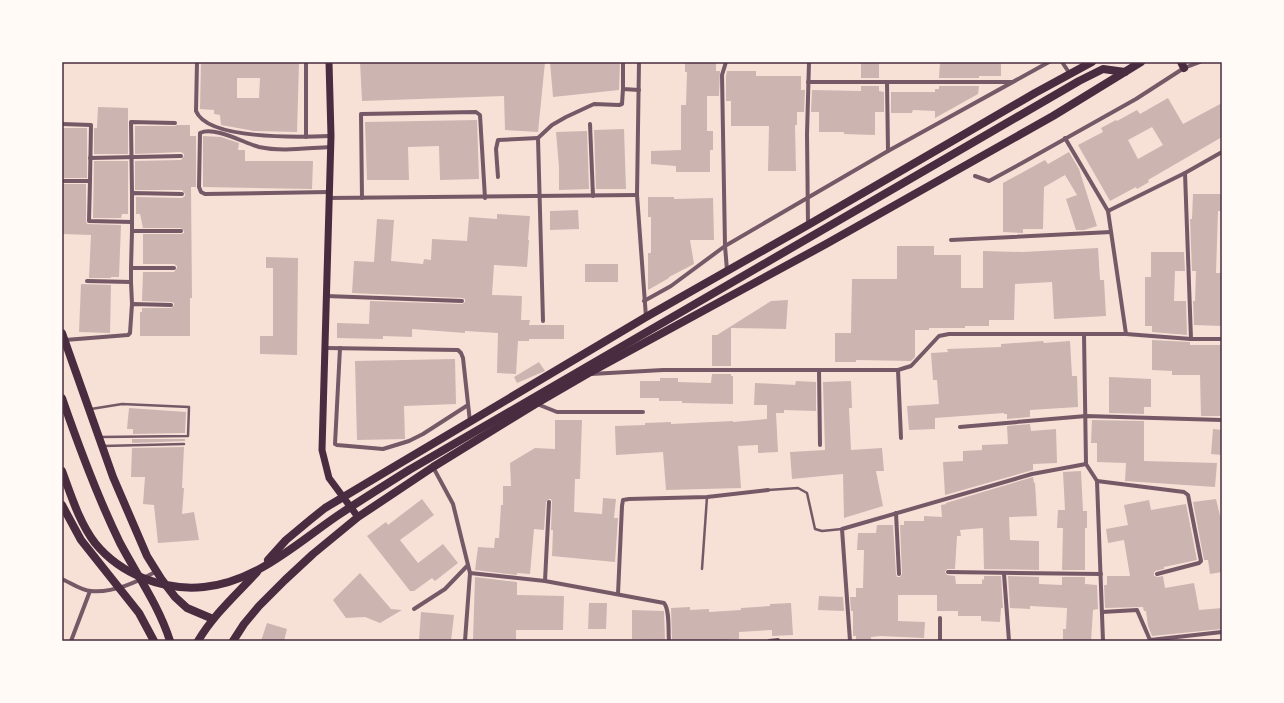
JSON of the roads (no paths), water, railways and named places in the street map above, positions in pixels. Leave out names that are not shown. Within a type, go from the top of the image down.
[{"type":"main road","points":[[329,62],[331,136],[322,450],[329,478],[358,517]]},
{"type":"main road","points":[[198,641],[227,602],[242,588],[286,540],[325,508],[646,317],[808,225],[1034,93],[1092,62]]},
{"type":"main road","points":[[233,641],[237,632],[254,612],[285,580],[337,533],[358,517],[433,468],[537,403],[587,374],[826,244],[1053,116],[1141,62]]},
{"type":"main road","points":[[62,471],[77,511],[94,542],[123,567],[147,579],[175,586],[204,587],[240,578],[275,560],[338,515],[395,479],[554,385],[1079,81],[1103,69],[1125,72]]},
{"type":"main road","points":[[63,337],[90,409],[113,477],[137,533],[157,571],[175,597],[187,608],[213,619]]},
{"type":"main road","points":[[62,398],[100,498],[120,543],[157,611],[170,641]]},
{"type":"main road","points":[[62,505],[81,540],[139,614],[154,641]]},
{"type":"street","points":[[197,62],[196,112],[213,127],[261,136],[331,136]]},
{"type":"street","points":[[306,62],[306,137]]},
{"type":"street","points":[[498,177],[496,149],[498,140],[538,138],[552,125],[566,116],[594,104],[622,104],[623,62]]},
{"type":"street","points":[[639,62],[637,195],[646,317]]},
{"type":"street","points":[[726,62],[722,75],[725,246],[727,271]]},
{"type":"street","points":[[808,225],[807,134],[809,62]]},
{"type":"street","points":[[644,301],[671,286],[725,246],[967,106],[1049,62]]},
{"type":"street","points":[[1062,62],[1070,74]]},
{"type":"street","points":[[975,176],[989,181],[1022,164],[1065,138],[1136,99],[1183,65],[1200,62]]},
{"type":"street","points":[[808,82],[1014,82]]},
{"type":"street","points":[[887,82],[888,151]]},
{"type":"street","points":[[623,89],[639,90]]},
{"type":"street","points":[[362,198],[361,114],[476,112],[480,115],[485,198]]},
{"type":"street","points":[[63,337],[128,335],[130,333],[132,304],[131,122],[175,123]]},
{"type":"street","points":[[62,124],[91,125],[89,221],[132,222]]},
{"type":"street","points":[[590,124],[593,196]]},
{"type":"street","points":[[330,147],[273,149],[246,143],[236,138],[204,131],[200,133],[199,187],[201,192],[205,194],[329,195],[362,198],[485,198],[637,195]]},
{"type":"street","points":[[538,138],[543,321]]},
{"type":"street","points":[[1065,138],[1108,211],[1126,334]]},
{"type":"street","points":[[1108,211],[1185,173],[1222,152]]},
{"type":"street","points":[[90,158],[181,156]]},
{"type":"street","points":[[1185,173],[1191,339]]},
{"type":"street","points":[[62,181],[90,181]]},
{"type":"street","points":[[132,193],[182,194]]},
{"type":"street","points":[[132,231],[181,231]]},
{"type":"street","points":[[951,240],[1111,232]]},
{"type":"street","points":[[131,268],[174,268]]},
{"type":"street","points":[[87,281],[131,282]]},
{"type":"street","points":[[326,296],[462,302]]},
{"type":"street","points":[[132,304],[171,305]]},
{"type":"street","points":[[587,374],[663,370],[898,370],[911,366],[939,336],[944,334],[1126,334],[1191,339],[1222,339]]},
{"type":"street","points":[[1084,334],[1086,464],[1097,481],[1103,641]]},
{"type":"street","points":[[326,348],[458,350],[463,358],[470,422]]},
{"type":"street","points":[[340,348],[335,444],[337,445],[383,449],[409,441],[423,434],[468,405]]},
{"type":"street","points":[[820,370],[820,445]]},
{"type":"street","points":[[898,370],[901,438]]},
{"type":"street","points":[[537,403],[557,412],[643,412]]},
{"type":"street","points":[[960,427],[1086,416],[1222,420]]},
{"type":"street","points":[[850,641],[842,529],[1032,474],[1086,464]]},
{"type":"street","points":[[433,468],[454,504],[470,572],[464,641]]},
{"type":"street","points":[[1097,481],[1184,492],[1188,495],[1202,560],[1199,563],[1156,574]]},
{"type":"street","points":[[618,594],[623,500],[707,497],[768,490]]},
{"type":"street","points":[[545,581],[549,502]]},
{"type":"street","points":[[896,513],[899,574]]},
{"type":"street","points":[[414,609],[444,589],[468,565]]},
{"type":"street","points":[[62,579],[90,591],[107,590],[132,584],[157,571]]},
{"type":"street","points":[[470,572],[545,581],[664,603],[667,610],[669,641]]},
{"type":"street","points":[[948,572],[1004,574],[1101,574]]},
{"type":"street","points":[[1004,574],[1009,641]]},
{"type":"street","points":[[71,641],[90,591]]},
{"type":"street","points":[[1102,612],[1137,610],[1149,639],[1152,640],[1222,632]]},
{"type":"street","points":[[940,618],[940,641]]},
{"type":"street","points":[[769,641],[778,640]]},
{"type":"lane","points":[[90,409],[122,404],[189,407],[188,436],[100,437]]},
{"type":"lane","points":[[102,446],[184,444]]},
{"type":"lane","points":[[768,490],[798,488],[807,493],[815,529],[822,531],[842,529]]},
{"type":"lane","points":[[702,569],[707,497]]}]
